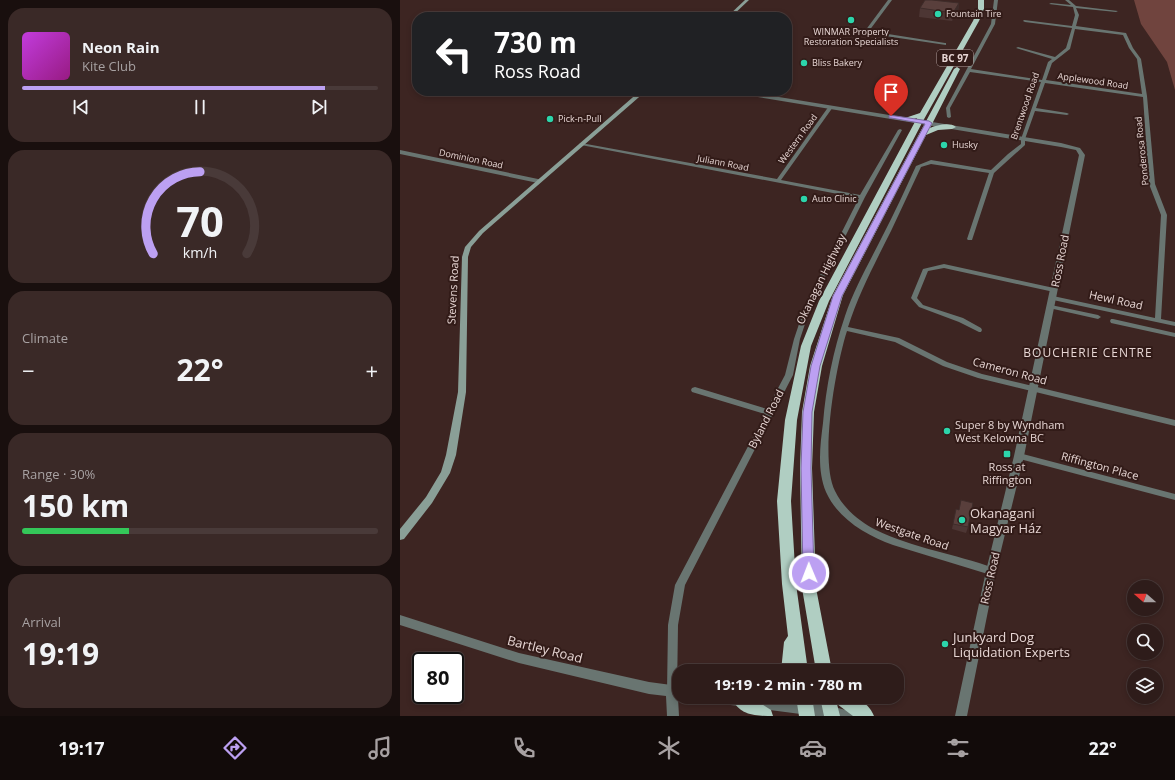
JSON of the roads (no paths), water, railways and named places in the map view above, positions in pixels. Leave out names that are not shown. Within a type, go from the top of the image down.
[{"type":"highway","name":"Okanagan Highway","points":[[823,664],[809,588],[806,468],[808,412],[816,366],[838,296],[922,127],[924,114],[976,21],[981,9],[981,0]]},
{"type":"highway","name":"Okanagan Highway","points":[[799,664],[789,584],[784,501],[791,420],[806,346],[824,301],[922,127],[933,115],[985,18],[988,0]]},
{"type":"highway","points":[[906,119],[924,114]]},
{"type":"highway","points":[[933,115],[941,122],[952,126]]},
{"type":"highway","points":[[906,119],[912,124],[922,127],[937,128],[952,126]]},
{"type":"highway","points":[[790,664],[794,624]]},
{"type":"highway","points":[[752,704],[765,716]]},
{"type":"highway","points":[[851,704],[866,716]]},
{"type":"main road","points":[[734,12],[747,0]]},
{"type":"main road","name":"Stevens Road","points":[[402,533],[429,500],[445,473],[451,455],[462,392],[465,257],[468,247],[481,232],[538,181],[637,96]]},
{"type":"street","points":[[890,0],[866,32],[945,44]]},
{"type":"street","points":[[948,117],[948,108],[993,24],[996,0]]},
{"type":"street","points":[[1067,0],[1074,6]]},
{"type":"street","points":[[1051,4],[1116,11]]},
{"type":"street","name":"Brentwood Road","points":[[970,239],[992,172],[1023,145],[1023,139],[1050,62],[1068,49],[1077,15],[1074,6]]},
{"type":"street","points":[[1025,21],[1073,28]]},
{"type":"street","name":"Ponderosa Road","points":[[1073,28],[1125,34],[1131,48],[1139,59],[1145,96],[1152,184],[1164,215],[1161,321],[1165,333]]},
{"type":"street","points":[[1018,48],[1055,58]]},
{"type":"street","name":"Applewood Road","points":[[968,70],[1145,96]]},
{"type":"street","points":[[764,96],[906,119]]},
{"type":"street","name":"Western Road","points":[[778,181],[831,107]]},
{"type":"street","points":[[1034,109],[1067,114]]},
{"type":"street","name":"Ross Road","points":[[922,127],[952,126],[1078,149],[1082,154],[1019,456],[991,571],[961,716]]},
{"type":"street","name":"Byland Road","points":[[674,664],[673,625],[680,585],[789,375],[797,339],[810,303],[862,197],[900,130]]},
{"type":"street","name":"Juliann Road","points":[[581,144],[862,197]]},
{"type":"street","name":"Dominion Road","points":[[400,152],[538,181]]},
{"type":"street","name":"Westgate Road","points":[[991,571],[887,539],[875,534],[854,521],[836,502],[828,488],[824,474],[823,461],[827,414],[833,376],[845,328],[862,280],[892,224],[919,166],[931,162],[992,172]]},
{"type":"street","name":"Hewl Road","points":[[979,330],[961,320],[921,306],[914,298],[925,270],[944,266],[1175,324]]},
{"type":"street","name":"Hewl Road","points":[[1051,307],[1098,316]]},
{"type":"street","name":"Hewl Road","points":[[1113,321],[1175,335]]},
{"type":"street","name":"Cameron Road","points":[[845,328],[897,340],[945,364],[981,376],[1175,423]]},
{"type":"street","points":[[695,390],[770,412]]},
{"type":"street","name":"Riffington Place","points":[[1019,456],[1175,497]]},
{"type":"street","name":"Bartley Road","points":[[402,622],[519,658],[649,688],[672,692]]},
{"type":"street","name":"Byland Road","points":[[673,716],[674,704]]},
{"type":"street","points":[[784,704],[831,708],[848,716]]},
{"type":"place","name":"Fountain Tire","points":[[938,14]]},
{"type":"place","name":"WINMAR Property Restoration Specialists","points":[[851,20]]},
{"type":"place","name":"Bliss Bakery","points":[[804,63]]},
{"type":"place","name":"Pick-n-Pull","points":[[550,119]]},
{"type":"place","name":"Husky","points":[[944,145]]},
{"type":"place","name":"Auto Clinic","points":[[804,199]]},
{"type":"place","name":"Super 8 by Wyndham West Kelowna BC","points":[[947,431]]},
{"type":"place","name":"Ross at Riffington","points":[[1007,454]]},
{"type":"place","name":"Okanagani Magyar Ház","points":[[962,520]]},
{"type":"place","name":"Junkyard Dog Liquidation Experts","points":[[945,644]]},
{"type":"district","name":"BOUCHERIE CENTRE","points":[[1088,353]]}]
